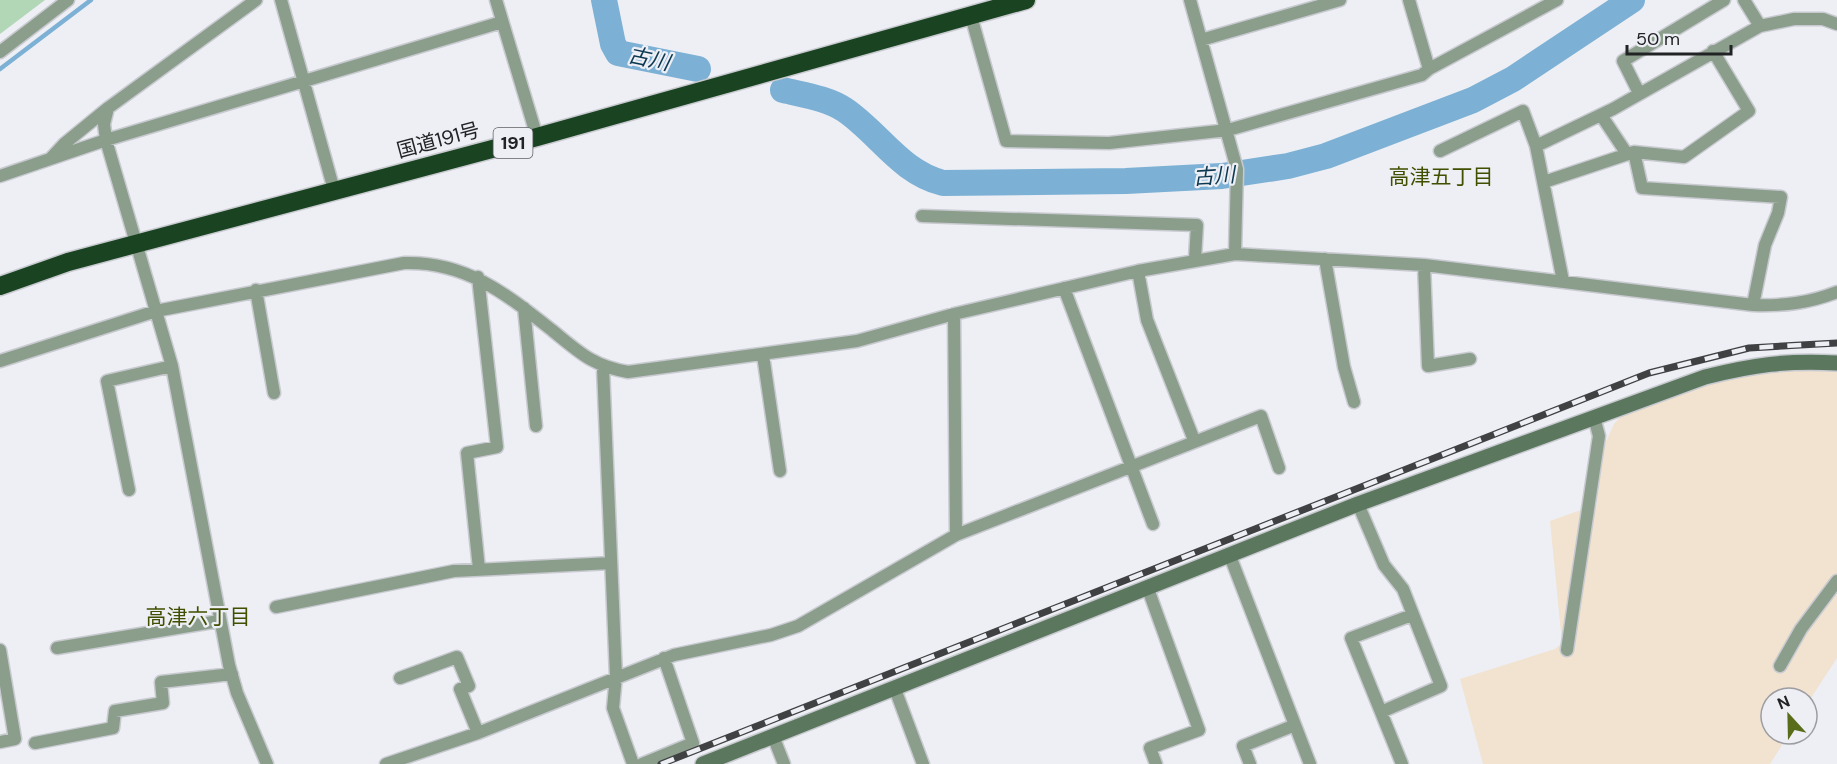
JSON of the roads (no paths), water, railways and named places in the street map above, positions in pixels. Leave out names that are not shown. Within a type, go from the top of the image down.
[{"type":"highway","name":"国道191号","points":[[0,286],[68,262],[136,243],[537,137],[1026,0]]},
{"type":"street","points":[[0,52],[68,0]]},
{"type":"street","points":[[50,159],[64,144],[108,108],[256,0]]},
{"type":"street","points":[[281,0],[334,190]]},
{"type":"street","points":[[496,0],[537,137]]},
{"type":"street","points":[[1190,0],[1228,130],[1239,183],[1235,254]]},
{"type":"street","points":[[1201,40],[1340,0]]},
{"type":"street","points":[[1409,0],[1429,69]]},
{"type":"street","points":[[971,16],[1006,141],[1109,143],[1228,130],[1422,75],[1429,69],[1557,0]]},
{"type":"street","points":[[1639,93],[1623,61],[1724,0]]},
{"type":"street","points":[[1744,0],[1760,26]]},
{"type":"street","points":[[1536,146],[1601,115],[1760,26],[1794,19],[1823,19],[1837,24]]},
{"type":"street","points":[[0,176],[106,140],[502,22]]},
{"type":"street","points":[[1544,182],[1631,153],[1684,157],[1749,111],[1713,51]]},
{"type":"street","points":[[108,108],[104,124],[106,140],[172,366],[219,621],[232,674],[267,764]]},
{"type":"street","points":[[1440,151],[1523,111],[1536,146],[1563,281]]},
{"type":"street","points":[[1601,115],[1631,153],[1642,188],[1780,197],[1778,213],[1766,245],[1753,305]]},
{"type":"street","points":[[922,216],[1197,225],[1195,259]]},
{"type":"street","points":[[0,361],[156,311],[404,263],[429,262],[455,268],[478,278],[524,308],[603,368],[628,372],[857,341],[954,314],[1064,288],[1195,259],[1235,254],[1424,265],[1753,305],[1785,306],[1816,300],[1837,292]]},
{"type":"street","points":[[1325,259],[1344,367],[1354,402]]},
{"type":"street","points":[[1424,265],[1428,366],[1470,359]]},
{"type":"street","points":[[1138,271],[1147,320],[1194,440]]},
{"type":"street","points":[[478,278],[497,447],[467,453],[479,570]]},
{"type":"street","points":[[1064,288],[1153,524]]},
{"type":"street","points":[[256,290],[273,393]]},
{"type":"street","points":[[524,308],[536,426]]},
{"type":"street","points":[[954,314],[956,535]]},
{"type":"street","points":[[763,355],[780,471]]},
{"type":"street","points":[[703,764],[1358,504],[1705,377],[1750,366],[1791,361],[1837,363]]},
{"type":"street","points":[[129,490],[107,381],[172,366]]},
{"type":"street","points":[[603,368],[616,676],[613,708],[633,764]]},
{"type":"street","points":[[386,764],[478,733],[664,658],[771,635],[798,626],[956,535],[1194,440],[1261,416],[1279,468]]},
{"type":"street","points":[[1567,650],[1599,436],[1594,417]]},
{"type":"street","points":[[1358,504],[1384,565],[1403,589],[1442,686],[1381,712]]},
{"type":"street","points":[[1230,555],[1310,764]]},
{"type":"street","points":[[276,607],[454,571],[611,563]]},
{"type":"street","points":[[1780,666],[1801,629],[1837,581]]},
{"type":"street","points":[[1148,589],[1198,730],[1150,747],[1156,764]]},
{"type":"street","points":[[1402,764],[1351,638],[1412,615]]},
{"type":"street","points":[[57,648],[219,621]]},
{"type":"street","points":[[0,650],[1,667],[15,739],[0,742]]},
{"type":"street","points":[[400,678],[457,657],[469,686],[460,689],[478,733]]},
{"type":"street","points":[[642,764],[693,743],[664,658]]},
{"type":"street","points":[[35,743],[113,728],[115,711],[163,703],[161,682],[232,674]]},
{"type":"street","points":[[895,689],[923,764]]},
{"type":"street","points":[[1250,764],[1243,746],[1295,725]]},
{"type":"street","points":[[773,736],[784,764]]},
{"type":"waterway","points":[[0,69],[91,0]]},
{"type":"waterway","name":"古川","points":[[604,0],[613,44],[618,53],[698,69]]},
{"type":"waterway","name":"古川","points":[[783,90],[815,97],[845,110],[914,170],[943,183],[1126,181],[1222,176],[1288,166],[1326,156],[1473,100],[1513,79],[1632,0]]},
{"type":"railway","points":[[661,764],[1649,373],[1749,348],[1837,343]]},
{"type":"district","name":"高津五丁目","points":[[1441,177]]},
{"type":"district","name":"高津六丁目","points":[[198,617]]}]
